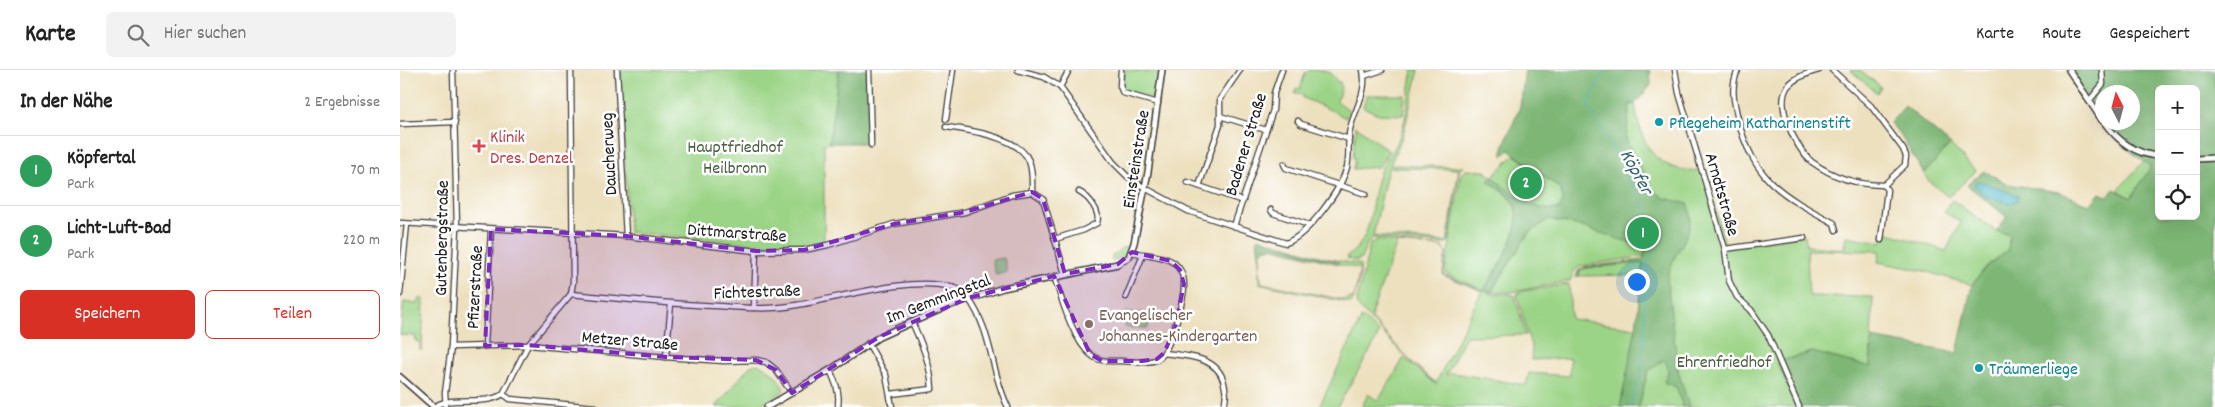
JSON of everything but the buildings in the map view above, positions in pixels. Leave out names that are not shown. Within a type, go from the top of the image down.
[{"type":"street","name":"Gutenbergstraße","points":[[446,405],[445,393],[451,347],[457,227],[453,70]]},
{"type":"street","points":[[400,377],[434,407],[490,399],[503,394],[528,344],[571,294],[574,282],[571,70]]},
{"type":"street","name":"Daucherweg","points":[[617,70],[626,236]]},
{"type":"street","points":[[869,70],[871,145]]},
{"type":"street","points":[[946,119],[953,70]]},
{"type":"street","points":[[1018,70],[1044,77],[1060,87],[1113,162],[1126,176],[1188,211],[1286,243],[1292,241],[1309,225],[1339,185],[1347,168],[1350,129],[1364,91],[1363,73],[1382,70]]},
{"type":"street","points":[[1060,87],[1069,70]]},
{"type":"street","points":[[1121,70],[1120,86],[1123,93],[1158,103]]},
{"type":"street","name":"Einsteinstraße","points":[[1132,252],[1145,188],[1162,70]]},
{"type":"street","points":[[1199,186],[1220,125],[1222,94],[1240,70]]},
{"type":"street","name":"Badener Straße","points":[[1234,226],[1266,130],[1282,70]]},
{"type":"street","name":"Arndtstraße","points":[[1675,70],[1679,93],[1725,249],[1804,238]]},
{"type":"street","points":[[1738,70],[1734,82],[1733,100],[1751,157],[1762,175],[1803,207],[1834,223],[1836,230]]},
{"type":"street","points":[[1818,70],[1793,80],[1787,87],[1783,97],[1785,114],[1793,138],[1810,160],[1833,174],[1847,180],[1869,185],[1884,185],[1905,165],[1906,156],[1903,149],[1871,106],[1832,70]]},
{"type":"street","points":[[2069,70],[2095,109]]},
{"type":"street","points":[[2090,101],[2103,84],[2102,70]]},
{"type":"street","points":[[1220,116],[1266,130]]},
{"type":"street","points":[[1298,121],[1349,139]]},
{"type":"street","points":[[400,124],[455,122]]},
{"type":"street","points":[[946,126],[998,138],[1015,144],[1023,150],[1029,160],[1032,192],[1043,199],[1065,274]]},
{"type":"street","points":[[2111,130],[2119,139],[2136,150],[2155,156]]},
{"type":"street","points":[[2200,159],[2215,158]]},
{"type":"street","points":[[1284,164],[1286,168],[1366,194]]},
{"type":"street","points":[[1187,182],[1243,201]]},
{"type":"street","points":[[1881,240],[1887,190],[1884,185]]},
{"type":"street","name":"Dittmarstraße","points":[[400,223],[626,236],[756,251],[804,250],[828,245],[894,224],[965,212],[1012,195],[1032,192]]},
{"type":"street","points":[[1055,239],[1084,230],[1097,223],[1098,216],[1096,210],[1084,195],[1079,192]]},
{"type":"street","points":[[1271,210],[1274,214],[1309,225]]},
{"type":"street","points":[[400,294],[407,224]]},
{"type":"street","name":"Pfizerstraße","points":[[485,346],[491,229]]},
{"type":"street","points":[[1725,249],[1729,282],[1737,297],[1751,310],[1768,335],[1799,407]]},
{"type":"street","points":[[754,308],[756,251]]},
{"type":"street","points":[[1054,276],[1063,304],[1082,344],[1096,359],[1102,361],[1157,359],[1164,353],[1175,328],[1183,296],[1184,280],[1180,270],[1171,261],[1158,256],[1132,252]]},
{"type":"street","name":"Im Gemmingstal","points":[[767,407],[830,370],[868,343],[969,297],[1054,276],[1118,264],[1129,257],[1132,252]]},
{"type":"street","points":[[1126,297],[1143,255]]},
{"type":"street","name":"Fichtestraße","points":[[571,294],[671,304],[754,308],[797,306],[917,283],[947,286],[962,291],[969,297]]},
{"type":"street","points":[[969,297],[986,330],[999,384],[1008,407]]},
{"type":"street","points":[[666,357],[671,304]]},
{"type":"street","points":[[891,394],[932,389],[932,375],[912,322]]},
{"type":"street","points":[[868,343],[882,366],[891,394],[892,407]]},
{"type":"street","name":"Metzer Straße","points":[[451,347],[528,344],[724,361],[750,359],[766,362],[776,370],[792,393]]},
{"type":"street","points":[[1164,353],[1200,359],[1216,369],[1223,380],[1226,393],[1223,407]]},
{"type":"street","points":[[830,370],[837,385],[838,406],[831,407]]},
{"type":"street","points":[[503,394],[510,399],[595,407]]},
{"type":"highlighted area","points":[[1032,192],[1043,199],[1065,274],[1118,264],[1132,252],[1171,261],[1180,270],[1184,284],[1175,328],[1164,353],[1157,359],[1142,361],[1102,361],[1090,354],[1054,276],[968,298],[879,337],[792,393],[776,370],[756,360],[666,357],[528,345],[485,346],[491,229],[626,236],[756,251],[804,250],[894,224],[965,212]]},
{"type":"green space","name":"Hauptfriedhof Heilbronn","points":[[620,70],[839,70],[829,143],[824,144],[824,241],[802,246],[757,244],[629,232]]},
{"type":"green space","points":[[839,70],[867,70],[869,136],[865,143],[829,143]]},
{"type":"green space","points":[[1125,70],[1158,73],[1154,99],[1123,90]]},
{"type":"green space","points":[[1309,70],[1329,73],[1337,82],[1340,82],[1341,87],[1337,101],[1349,110],[1346,118],[1303,98],[1303,95],[1295,94],[1296,88],[1300,89],[1305,73]]},
{"type":"green space","points":[[1413,70],[1419,70],[1403,135],[1390,165],[1464,167],[1460,168],[1459,172],[1449,241],[1444,244],[1372,238],[1367,244],[1361,259],[1357,261],[1348,259],[1347,256],[1356,249],[1367,230],[1379,175],[1402,130]],"holes":[[[1388,168],[1459,169],[1447,242],[1373,236]]]},
{"type":"green space","points":[[1525,70],[1650,70],[1651,85],[1635,104],[1630,104],[1626,140],[1654,190],[1664,198],[1689,204],[1689,227],[1667,281],[1678,370],[1689,407],[1683,407],[1676,387],[1664,382],[1668,372],[1667,364],[1663,360],[1648,371],[1639,407],[1620,407],[1636,328],[1643,263],[1585,268],[1580,270],[1579,276],[1576,277],[1578,271],[1585,267],[1643,260],[1646,248],[1576,225],[1549,219],[1528,234],[1491,292],[1484,290],[1510,245],[1517,219],[1510,197],[1488,181],[1492,177],[1523,201],[1541,208],[1560,209],[1563,200],[1561,189],[1509,150],[1503,156],[1503,147],[1520,107]]},
{"type":"green space","points":[[1850,70],[1860,70],[1881,87],[1877,93]]},
{"type":"green space","points":[[2071,70],[2215,70],[2215,407],[1797,407],[1777,362],[1812,352],[1870,367],[1872,338],[1957,353],[1972,285],[1987,266],[2008,250],[2010,235],[1996,231],[2007,217],[1967,185],[1984,171],[2008,184],[2059,192],[2090,205],[2100,193],[2108,197],[2114,189],[2131,198],[2151,167],[2119,142],[2108,130],[2140,130],[2140,85],[2095,85],[2095,110]]},
{"type":"green space","points":[[1367,95],[1405,95],[1403,115],[1378,114],[1363,107]]},
{"type":"green space","name":"Ehrenfriedhof","points":[[1630,104],[1635,104],[1644,140],[1654,155],[1674,168],[1705,171],[1726,247],[1805,235],[1807,246],[1844,249],[1846,236],[1881,242],[1883,231],[1946,251],[1961,222],[1944,212],[1952,200],[1996,231],[2010,234],[2008,250],[1987,266],[1972,285],[1924,271],[1878,262],[1880,251],[1807,250],[1809,296],[1873,297],[1870,367],[1812,352],[1777,363],[1797,407],[1362,407],[1368,394],[1378,401],[1404,358],[1437,385],[1418,368],[1436,383],[1482,291],[1443,275],[1443,272],[1446,276],[1492,294],[1510,294],[1515,296],[1526,335],[1466,336],[1446,375],[1453,373],[1526,385],[1529,373],[1570,376],[1570,358],[1531,360],[1532,349],[1517,295],[1523,291],[1569,284],[1571,319],[1636,328],[1634,340],[1643,342],[1645,256],[1581,266],[1574,271],[1570,281],[1512,292],[1491,292],[1528,234],[1549,219],[1566,223]]},
{"type":"green space","points":[[1905,106],[1950,144],[1924,174],[1899,133],[1890,123]]},
{"type":"green space","points":[[1356,126],[1389,151],[1379,167],[1353,169]]},
{"type":"green space","points":[[1950,144],[1976,171],[1948,197],[1928,180],[1924,174]]},
{"type":"green space","points":[[1514,155],[1561,189],[1563,200],[1560,209],[1541,208],[1523,201],[1492,178],[1489,181],[1510,198],[1515,208],[1517,220],[1510,245],[1484,290],[1448,275],[1445,271],[1461,174],[1466,170],[1485,171],[1492,177]]},
{"type":"green space","points":[[2144,161],[2151,167],[2131,198],[2118,190]]},
{"type":"green space","points":[[1261,238],[1316,257],[1338,261],[1338,264],[1271,247],[1264,249],[1259,255],[1257,239]]},
{"type":"green space","points":[[1377,240],[1443,247],[1397,243],[1372,312],[1372,319],[1406,357],[1356,304],[1370,244]]},
{"type":"green space","points":[[1126,247],[1128,249],[1120,258],[1112,261],[1112,256]]},
{"type":"green space","points":[[1302,251],[1330,259],[1319,257]]},
{"type":"green space","points":[[1259,255],[1261,255],[1259,273]]},
{"type":"green space","points":[[1004,258],[1007,272],[996,275],[992,260]]},
{"type":"green space","points":[[1330,259],[1358,264],[1360,269],[1338,264],[1337,261]]},
{"type":"green space","points":[[1643,262],[1641,275],[1579,276],[1580,270],[1585,268]]},
{"type":"green space","points":[[1360,269],[1360,275],[1353,301],[1350,303],[1259,283],[1259,273],[1262,283],[1344,300],[1354,297]]},
{"type":"green space","points":[[419,299],[424,299],[422,350],[420,350],[420,343],[416,340],[415,336],[400,335],[404,302],[418,304]]},
{"type":"green space","points":[[1126,312],[1149,313],[1148,328],[1125,327]]},
{"type":"green space","points":[[1362,317],[1379,333],[1374,344],[1337,407],[1319,407]]},
{"type":"green space","points":[[758,364],[770,371],[779,380],[784,389],[779,395],[754,405],[716,407],[750,366]]},
{"type":"water","points":[[1976,181],[2018,196],[2017,200],[2010,204],[1985,196],[1974,185]]},
{"type":"waterway","name":"Köpfer","points":[[1604,70],[1588,105],[1647,211],[1655,229],[1657,242],[1648,263],[1644,295],[1645,322],[1641,373],[1630,407]]},
{"type":"place","name":"Pflegeheim Katharinenstift","points":[[1659,122]]},
{"type":"place","name":"Klinik Dres. Denzel","points":[[479,146]]},
{"type":"place","name":"Licht-Luft-Bad","points":[[1526,183]]},
{"type":"place","name":"Köpfertal","points":[[1643,233]]},
{"type":"place","name":"Evangelischer Johannes-Kindergarten","points":[[1089,324]]},
{"type":"place","name":"Träumerliege","points":[[1979,368]]}]
